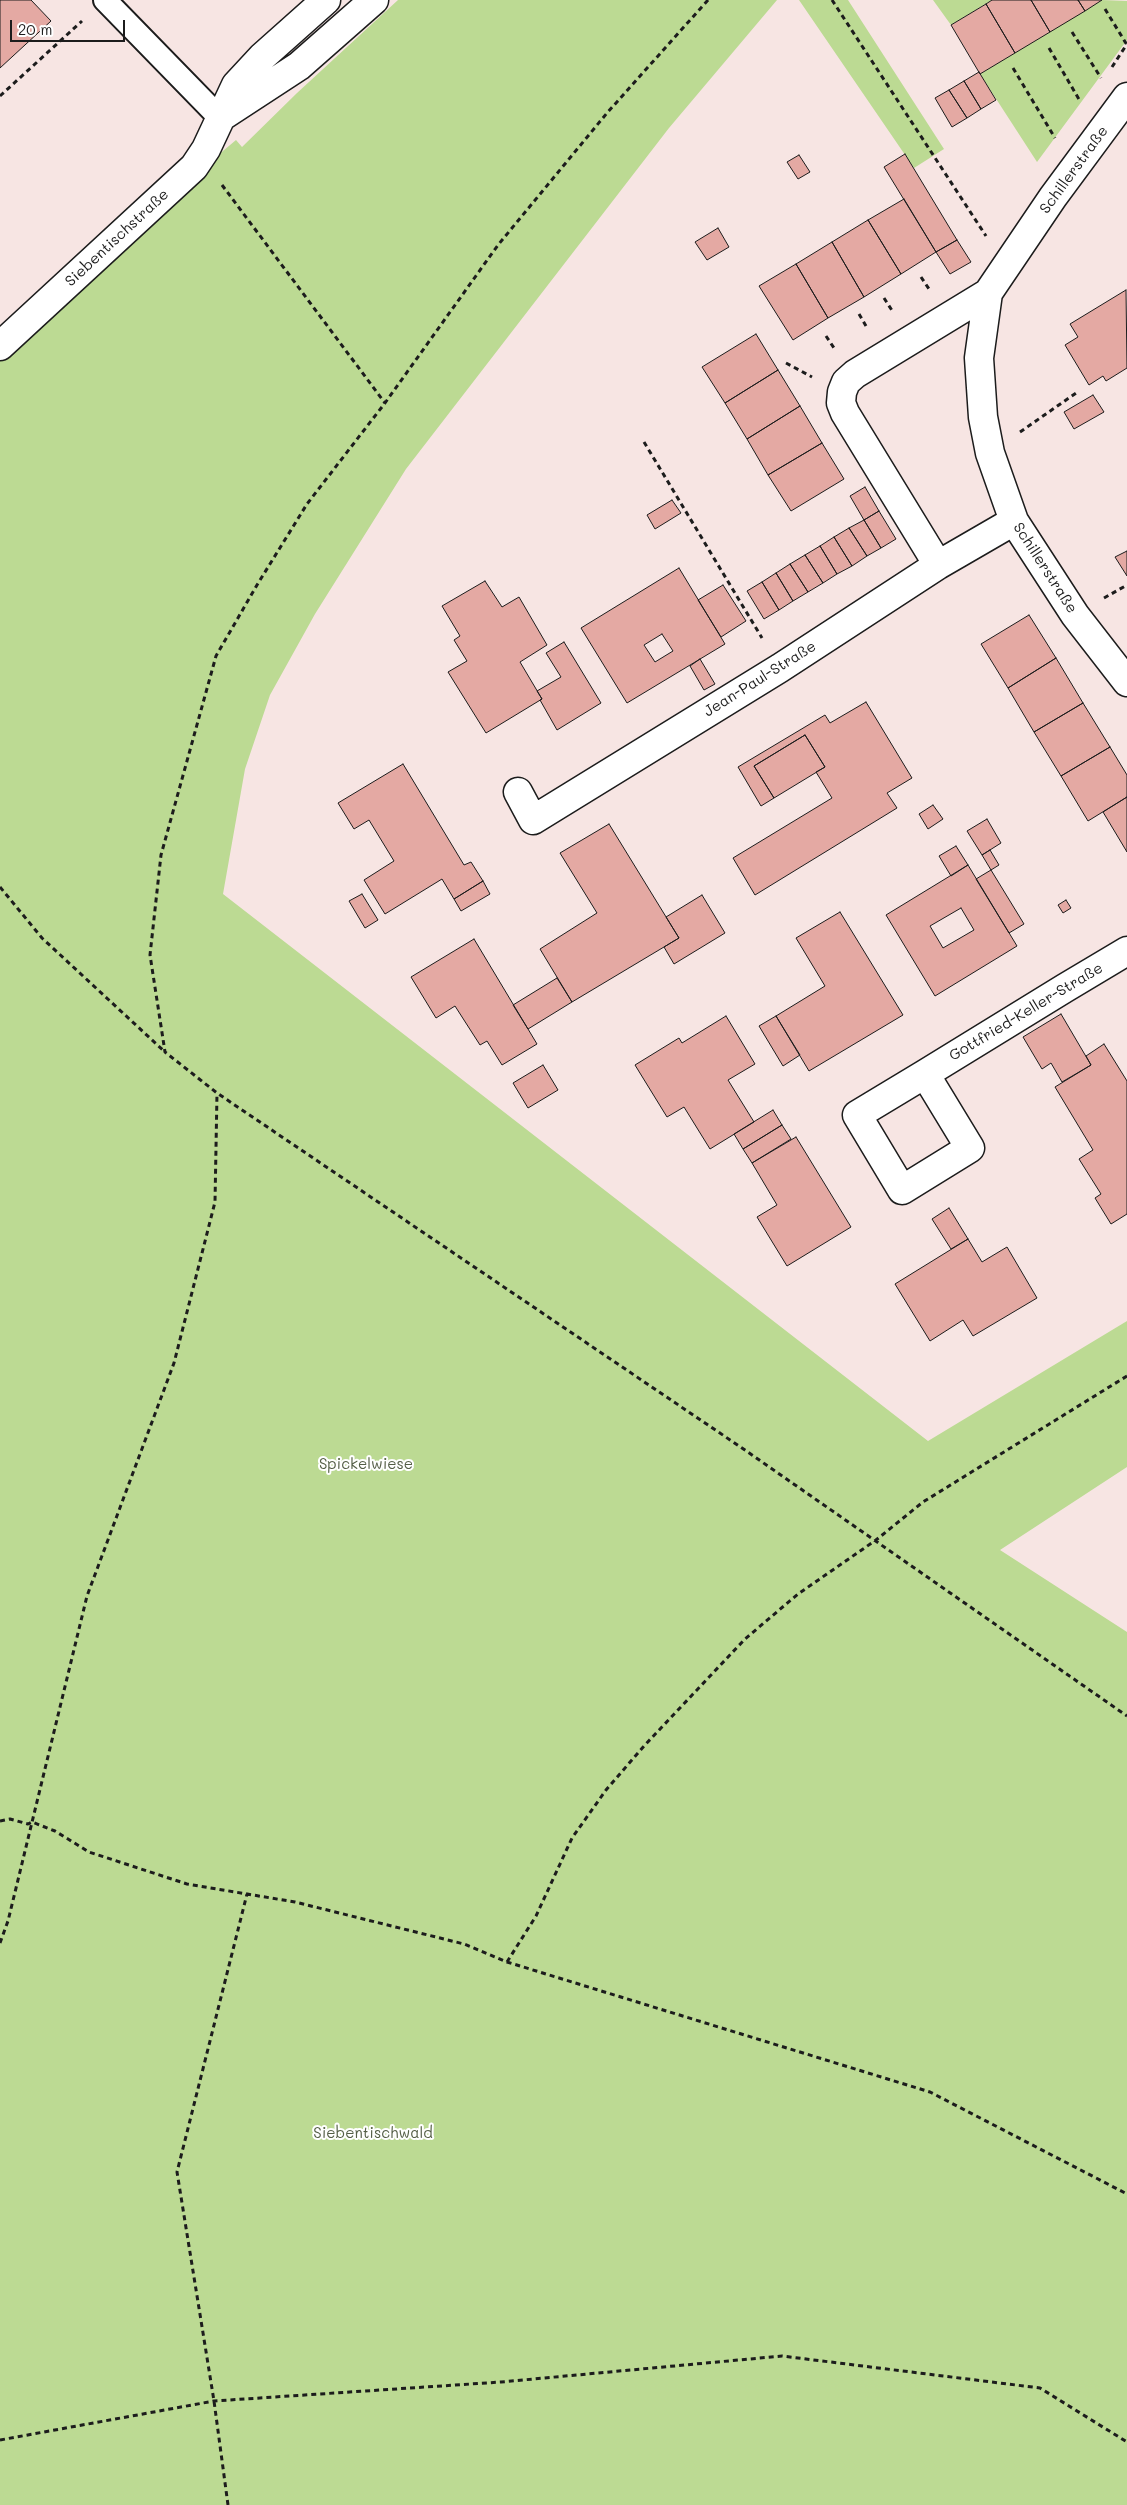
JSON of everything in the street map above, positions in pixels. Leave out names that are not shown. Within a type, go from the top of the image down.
[{"type":"street","name":"Siebentischstraße","points":[[0,346],[194,166],[201,158],[236,86],[262,57],[326,0]]},
{"type":"street","points":[[220,118],[299,66],[374,0]]},
{"type":"street","name":"Schillerstraße","points":[[1123,103],[1076,165],[988,293],[978,358],[983,417],[990,453],[1014,521],[1075,615],[1127,682]]},
{"type":"street","name":"Schillerstraße","points":[[938,565],[845,413],[841,403],[842,392],[846,382],[855,374],[988,293]]},
{"type":"street","name":"Jean-Paul-Straße","points":[[518,792],[533,820],[780,668],[938,565],[1014,521]]},
{"type":"street","name":"Gottfried-Keller-Straße","points":[[925,1074],[1127,951]]},
{"type":"lane","points":[[105,0],[220,118]]},
{"type":"path","points":[[165,1052],[150,955],[161,855],[216,656],[307,504],[385,403],[498,245],[606,113],[708,0]]},
{"type":"path","points":[[832,0],[1006,265]]},
{"type":"path","points":[[1104,9],[1127,45]]},
{"type":"path","points":[[0,96],[74,29]]},
{"type":"path","points":[[1072,32],[1123,103]]},
{"type":"path","points":[[1048,48],[1101,132]]},
{"type":"path","points":[[1013,68],[1058,142],[1076,165]]},
{"type":"path","points":[[201,158],[385,403]]},
{"type":"path","points":[[990,453],[1078,391]]},
{"type":"path","points":[[644,442],[780,668]]},
{"type":"path","points":[[0,886],[42,938],[165,1052],[217,1093],[876,1540],[1127,1716]]},
{"type":"path","points":[[0,1943],[8,1921],[87,1596],[174,1363],[215,1202],[217,1093]]},
{"type":"path","points":[[507,1962],[536,1916],[572,1838],[606,1790],[644,1746],[745,1639],[798,1594],[876,1540],[923,1502],[1127,1376]]},
{"type":"path","points":[[0,1821],[10,1820],[28,1824],[32,1822],[55,1831],[89,1852],[188,1884],[294,1902],[464,1944],[507,1962],[930,2092],[1127,2194]]},
{"type":"path","points":[[228,2505],[214,2400],[177,2172],[246,1894]]},
{"type":"path","points":[[0,2440],[214,2400],[501,2382],[782,2356],[1040,2388],[1127,2442]]},
{"type":"green space","points":[[398,0],[777,0],[669,128],[406,469],[315,614],[270,695],[245,769],[223,894],[928,1441],[1127,1321],[1127,1467],[1000,1550],[1127,1632],[1127,2505],[0,2505],[0,359],[217,156],[236,140],[242,147],[297,93]]},
{"type":"green space","points":[[799,0],[848,0],[944,149],[914,168]]},
{"type":"green space","points":[[933,0],[992,0],[951,25]]},
{"type":"green space","points":[[1102,0],[1127,1],[1127,40],[1037,162],[980,74]]},
{"type":"building","points":[[0,0],[31,0],[51,21],[0,68]]},
{"type":"building","points":[[992,0],[1031,0],[1050,32],[1015,53],[986,4]]},
{"type":"building","points":[[1031,0],[1078,0],[1085,11],[1050,32]]},
{"type":"building","points":[[1078,0],[1102,0],[1085,11]]},
{"type":"building","points":[[986,4],[1015,53],[980,74],[951,25]]},
{"type":"building","points":[[979,72],[996,100],[981,109],[964,81]]},
{"type":"building","points":[[964,81],[981,109],[967,118],[949,90]]},
{"type":"building","points":[[949,90],[967,118],[952,127],[935,98]]},
{"type":"building","points":[[905,154],[957,240],[936,252],[884,167]]},
{"type":"building","points":[[799,155],[810,172],[798,179],[787,162]]},
{"type":"building","points":[[904,199],[936,252],[901,274],[868,220]]},
{"type":"building","points":[[868,220],[901,274],[864,297],[832,242]]},
{"type":"building","points":[[718,228],[729,247],[707,260],[695,242]]},
{"type":"building","points":[[957,240],[971,262],[950,274],[936,252]]},
{"type":"building","points":[[832,242],[864,297],[828,318],[796,264]]},
{"type":"building","points":[[796,264],[828,318],[793,340],[759,286]]},
{"type":"building","points":[[1126,290],[1127,368],[1106,381],[1103,376],[1089,385],[1065,345],[1078,337],[1070,324]]},
{"type":"building","points":[[756,334],[778,370],[725,403],[702,367]]},
{"type":"building","points":[[778,370],[800,406],[747,439],[725,403]]},
{"type":"building","points":[[1093,395],[1104,412],[1074,429],[1064,412]]},
{"type":"building","points":[[800,406],[822,443],[768,475],[747,439]]},
{"type":"building","points":[[822,443],[844,479],[791,511],[768,475]]},
{"type":"building","points":[[865,487],[879,511],[864,520],[850,496]]},
{"type":"building","points":[[672,500],[681,513],[655,529],[647,515]]},
{"type":"building","points":[[879,511],[896,539],[881,548],[864,520]]},
{"type":"building","points":[[864,520],[881,548],[867,556],[849,528]]},
{"type":"building","points":[[849,528],[867,556],[852,566],[834,537]]},
{"type":"building","points":[[834,537],[852,566],[837,574],[820,546]]},
{"type":"building","points":[[820,546],[837,574],[823,583],[805,555]]},
{"type":"building","points":[[1127,551],[1127,576],[1115,557]]},
{"type":"building","points":[[805,555],[823,583],[808,592],[790,564]]},
{"type":"building","points":[[790,564],[808,592],[793,601],[776,573]]},
{"type":"building","points":[[679,568],[725,644],[627,703],[581,628]],"holes":[[[662,634],[673,651],[655,662],[644,645]]]},
{"type":"building","points":[[776,573],[793,601],[779,610],[762,582]]},
{"type":"building","points":[[485,581],[502,607],[519,597],[547,645],[520,662],[542,699],[486,733],[448,672],[467,661],[454,640],[460,636],[442,606]]},
{"type":"building","points":[[762,582],[779,610],[764,619],[747,591]]},
{"type":"building","points":[[723,585],[746,621],[721,637],[698,600]]},
{"type":"building","points":[[1029,615],[1056,658],[1008,688],[981,644]]},
{"type":"building","points":[[564,642],[601,703],[557,730],[537,691],[561,677],[546,653]]},
{"type":"building","points":[[1056,658],[1083,703],[1034,732],[1008,688]]},
{"type":"building","points":[[700,659],[715,684],[704,690],[690,666]]},
{"type":"building","points":[[866,702],[912,778],[887,793],[897,808],[755,895],[733,858],[832,798],[816,772],[825,767],[805,735],[754,766],[774,798],[761,806],[738,767],[825,715],[830,723]]},
{"type":"building","points":[[1083,703],[1110,747],[1061,776],[1034,732]]},
{"type":"building","points":[[805,735],[825,767],[774,798],[754,766]]},
{"type":"building","points":[[1110,747],[1127,775],[1127,797],[1088,821],[1061,776]]},
{"type":"building","points":[[403,764],[464,865],[471,862],[483,881],[454,899],[442,879],[385,914],[364,880],[394,861],[369,820],[354,829],[338,803]]},
{"type":"building","points":[[1127,797],[1127,852],[1103,812]]},
{"type":"building","points":[[933,805],[943,819],[928,829],[919,814]]},
{"type":"building","points":[[987,819],[1001,843],[982,855],[967,831]]},
{"type":"building","points":[[609,824],[679,938],[572,1002],[540,949],[597,913],[560,853]]},
{"type":"building","points":[[956,846],[968,865],[951,876],[939,856]]},
{"type":"building","points":[[990,850],[999,865],[991,870],[982,855]]},
{"type":"building","points":[[968,865],[1017,946],[935,996],[886,915]],"holes":[[[961,908],[974,930],[943,948],[930,926]]]},
{"type":"building","points":[[991,870],[1024,924],[1009,933],[976,879]]},
{"type":"building","points":[[483,881],[490,894],[461,911],[454,899]]},
{"type":"building","points":[[362,894],[378,920],[365,928],[349,901]]},
{"type":"building","points":[[702,895],[725,933],[674,964],[664,947],[679,938],[666,917]]},
{"type":"building","points":[[1066,900],[1071,908],[1063,913],[1058,905]]},
{"type":"building","points":[[840,912],[903,1015],[809,1071],[776,1016],[825,986],[796,938]]},
{"type":"building","points":[[474,939],[537,1044],[502,1065],[487,1041],[480,1045],[455,1006],[436,1018],[411,977]]},
{"type":"building","points":[[557,978],[572,1002],[528,1029],[513,1005]]},
{"type":"building","points":[[1061,1014],[1091,1065],[1062,1082],[1051,1063],[1042,1069],[1023,1037]]},
{"type":"building","points":[[726,1016],[755,1064],[728,1080],[754,1122],[710,1149],[684,1107],[667,1117],[635,1065],[679,1038],[682,1043]]},
{"type":"building","points":[[776,1016],[800,1055],[783,1066],[759,1026]]},
{"type":"building","points":[[1104,1044],[1127,1081],[1127,1214],[1111,1224],[1095,1198],[1101,1194],[1079,1159],[1093,1150],[1055,1087],[1091,1065],[1086,1056]]},
{"type":"building","points":[[543,1065],[558,1090],[528,1108],[513,1083]]},
{"type":"building","points":[[773,1110],[782,1125],[743,1149],[734,1134]]},
{"type":"building","points":[[782,1125],[791,1139],[752,1163],[743,1149]]},
{"type":"building","points":[[796,1137],[851,1227],[787,1266],[757,1217],[777,1205],[752,1163]]},
{"type":"building","points":[[949,1208],[968,1239],[951,1249],[932,1219]]},
{"type":"building","points":[[968,1239],[982,1262],[1007,1247],[1037,1298],[973,1336],[963,1320],[930,1341],[895,1284]]},
{"type":"park label","name":"Spickelwiese","points":[[366,1464]]},
{"type":"park label","name":"Siebentischwald","points":[[373,2133]]}]
